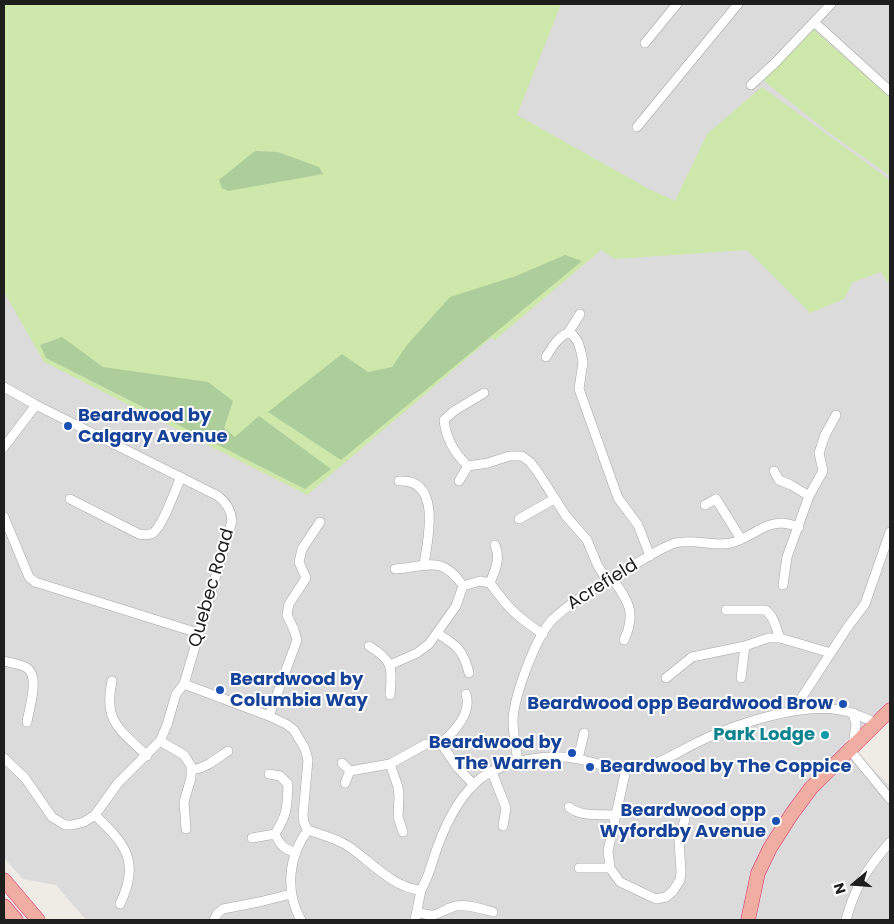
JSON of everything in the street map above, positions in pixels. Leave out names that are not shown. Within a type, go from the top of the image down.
[{"type":"highway","points":[[748,920],[758,873],[770,848],[791,815],[811,788],[890,710]]},
{"type":"highway","points":[[4,880],[38,920]]},
{"type":"highway","points":[[4,906],[16,920]]},
{"type":"street","points":[[644,43],[678,4]]},
{"type":"street","points":[[637,127],[738,4]]},
{"type":"street","points":[[751,85],[775,63],[831,4]]},
{"type":"street","points":[[814,22],[890,91]]},
{"type":"street","points":[[546,357],[552,346],[564,334],[568,333],[580,314]]},
{"type":"street","points":[[568,333],[573,335],[578,342],[583,362],[579,389],[618,498],[638,525],[650,556]]},
{"type":"street","name":"Quebec Road","points":[[4,387],[36,405],[218,496],[225,501],[231,514],[232,521],[184,684],[176,694],[160,741],[118,783],[95,815]]},
{"type":"street","points":[[468,466],[457,456],[445,431],[444,420],[454,411],[484,393]]},
{"type":"street","points":[[4,447],[36,405]]},
{"type":"street","points":[[784,585],[787,557],[809,496],[823,471],[819,453],[825,435],[836,415]]},
{"type":"street","points":[[468,466],[488,463],[509,456],[522,456],[538,470],[554,499],[587,540],[597,564],[627,600],[631,619],[624,640]]},
{"type":"street","points":[[459,481],[468,466]]},
{"type":"street","points":[[774,471],[779,480],[792,485],[809,496]]},
{"type":"street","points":[[70,499],[139,534],[145,535],[155,532],[182,477]]},
{"type":"street","points":[[399,481],[407,480],[413,483],[423,492],[427,501],[430,521],[424,564]]},
{"type":"street","points":[[519,520],[554,499]]},
{"type":"street","points":[[705,505],[716,499],[741,539]]},
{"type":"street","points":[[4,517],[29,578],[35,582],[198,633]]},
{"type":"street","points":[[269,716],[297,640],[286,616],[289,604],[306,578],[300,562],[302,549],[320,522]]},
{"type":"street","name":"Acrefield","points":[[518,762],[513,721],[515,705],[524,672],[542,634],[551,621],[563,610],[663,548],[689,541],[718,545],[733,543],[774,524],[782,523],[798,526]]},
{"type":"street","points":[[800,710],[802,697],[865,604],[890,532]]},
{"type":"street","points":[[490,583],[498,564],[498,553],[495,546]]},
{"type":"street","points":[[395,569],[411,568],[424,564],[442,566],[457,577],[463,586]]},
{"type":"street","points":[[463,586],[480,581],[490,583],[517,617],[542,634]]},
{"type":"street","points":[[390,665],[417,653],[429,644],[456,606],[463,586]]},
{"type":"street","points":[[726,610],[764,610],[769,613],[780,638]]},
{"type":"street","points":[[437,633],[453,642],[461,650],[469,673]]},
{"type":"street","points":[[666,678],[692,657],[745,646],[768,638],[780,638],[831,654]]},
{"type":"street","points":[[369,646],[387,658],[390,665],[390,696]]},
{"type":"street","points":[[741,678],[745,646]]},
{"type":"street","points":[[4,661],[28,668],[32,673],[34,681],[26,722]]},
{"type":"street","points":[[112,681],[109,694],[109,708],[112,718],[116,726],[147,756]]},
{"type":"street","points":[[184,684],[269,716],[294,730],[305,749],[308,760],[303,815],[304,823],[308,830],[334,838],[380,872],[412,890],[421,890]]},
{"type":"street","points":[[350,771],[390,764],[426,744],[441,743],[465,714],[468,706],[466,694]]},
{"type":"street","points":[[493,912],[466,906],[456,906],[438,914],[417,916],[421,890],[426,882],[441,835],[456,807],[474,785],[505,765],[547,758],[578,759],[626,768],[656,764],[722,732],[764,718],[800,710],[832,709],[853,713],[876,723]]},
{"type":"street","points":[[853,713],[856,724],[852,748],[890,799]]},
{"type":"street","points":[[578,759],[584,733]]},
{"type":"street","points":[[160,741],[184,755],[192,770],[184,802],[186,829]]},
{"type":"street","points":[[441,743],[457,767],[474,785]]},
{"type":"street","points":[[192,770],[201,769],[228,751]]},
{"type":"street","points":[[4,758],[26,778],[45,810],[59,823],[65,825],[78,824],[95,815],[120,840],[128,858],[129,878],[120,904]]},
{"type":"street","points":[[342,763],[350,771]]},
{"type":"street","points":[[390,764],[398,787],[398,817],[403,832]]},
{"type":"street","points":[[626,768],[608,851],[610,868],[620,882],[656,898],[666,897],[680,880],[679,840],[685,819]]},
{"type":"street","points":[[345,784],[350,771]]},
{"type":"street","points":[[492,772],[506,808],[503,826]]},
{"type":"street","points":[[252,838],[275,834],[285,818],[288,784],[280,776],[269,774]]},
{"type":"street","points":[[570,807],[581,813],[615,815]]},
{"type":"street","points":[[301,920],[291,894],[292,868],[296,852],[308,830]]},
{"type":"street","points":[[275,834],[279,844],[286,850],[296,852]]},
{"type":"street","points":[[846,920],[852,898],[861,880],[890,842]]},
{"type":"street","points":[[579,868],[610,868]]},
{"type":"street","points":[[214,920],[223,909],[291,894]]},
{"type":"shaded area","points":[[4,4],[890,4],[890,702],[845,742],[890,786],[890,920],[86,920],[56,885],[23,879],[4,858]]},
{"type":"green space","points":[[4,4],[561,4],[517,115],[649,189],[675,201],[707,134],[762,87],[890,180],[890,283],[887,282],[881,272],[853,282],[844,299],[810,313],[747,250],[615,259],[601,250],[495,340],[491,338],[307,495],[44,362],[4,292]]},
{"type":"green space","points":[[813,29],[890,97],[890,176],[828,132],[764,81]]},
{"type":"green space","points":[[255,151],[278,152],[319,167],[323,174],[228,191],[222,188],[219,180]]},
{"type":"green space","points":[[565,255],[582,261],[341,460],[268,412],[342,354],[368,372],[392,367],[407,345],[450,297],[516,276]]},
{"type":"green space","points":[[62,337],[103,367],[208,382],[233,401],[224,428],[235,437],[259,416],[331,469],[305,489],[46,358],[40,345]]},
{"type":"place","name":"Beardwood by Calgary Avenue","points":[[68,426]]},
{"type":"place","name":"Beardwood by Columbia Way","points":[[220,690]]},
{"type":"place","name":"Beardwood opp Beardwood Brow","points":[[843,704]]},
{"type":"place","name":"Park Lodge","points":[[825,735]]},
{"type":"place","name":"Beardwood by The Warren","points":[[572,753]]},
{"type":"place","name":"Beardwood by The Coppice","points":[[590,767]]},
{"type":"place","name":"Beardwood opp Wyfordby Avenue","points":[[776,821]]}]
